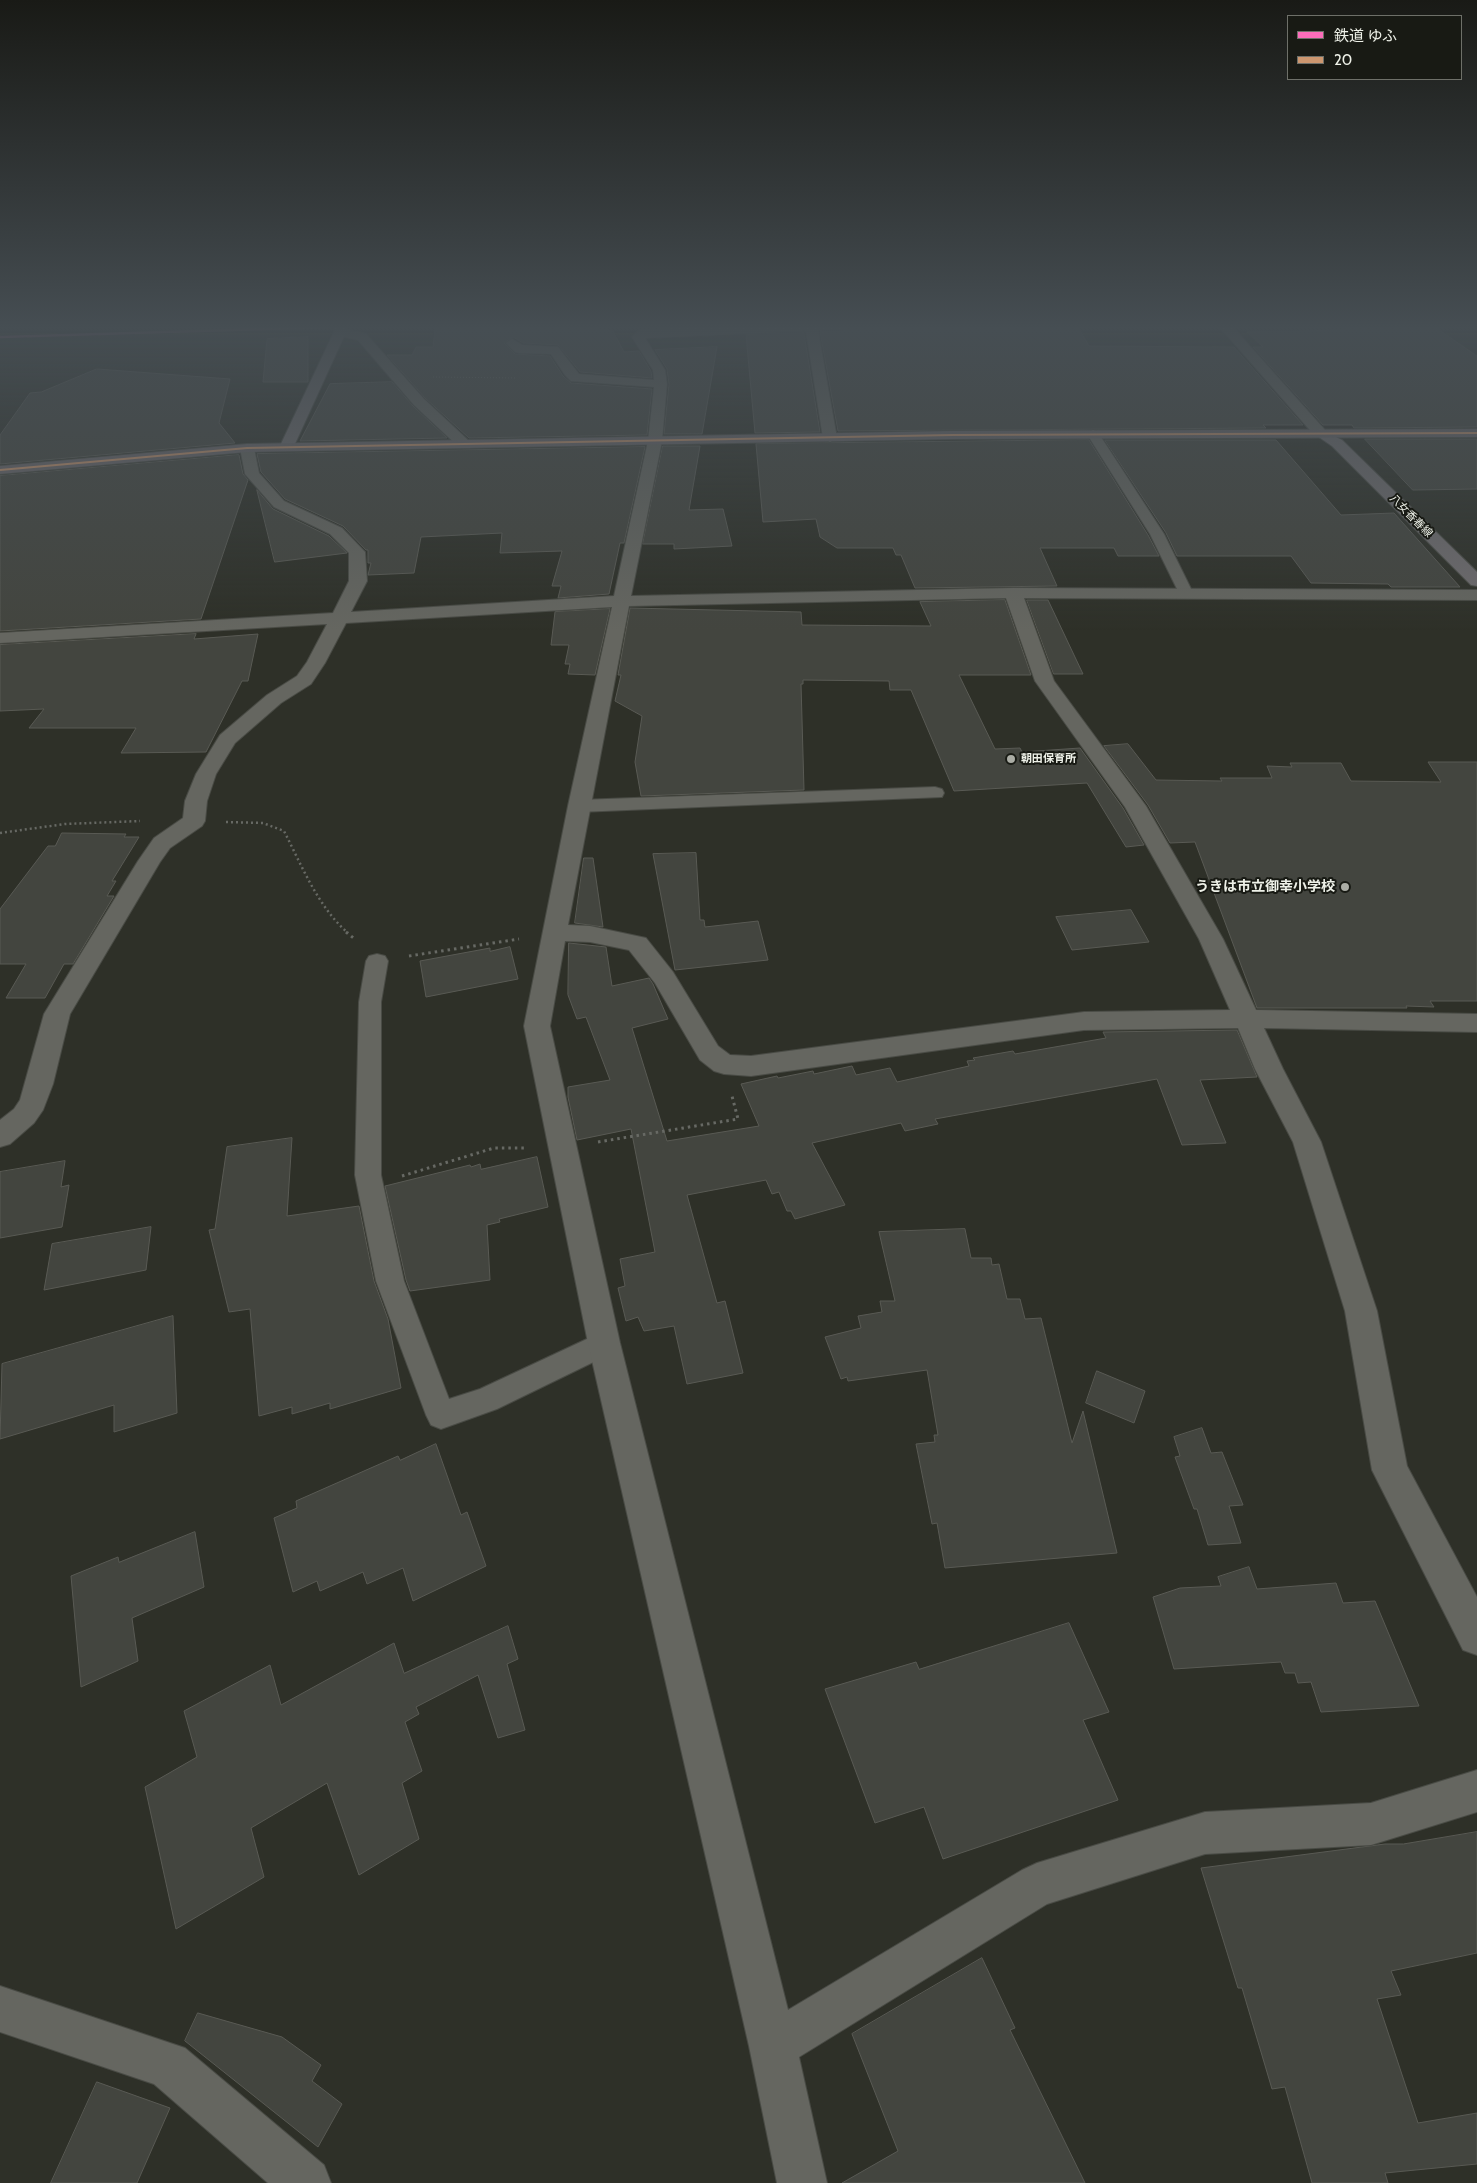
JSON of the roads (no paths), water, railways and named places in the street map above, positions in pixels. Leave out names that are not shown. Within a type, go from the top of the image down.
[{"type":"highway","points":[[0,470],[287,446],[465,445],[1093,434],[1477,433]]},
{"type":"main road","points":[[287,446],[296,427]]},
{"type":"main road","name":"八女香春線","points":[[1320,433],[1337,443],[1477,581]]},
{"type":"street","points":[[446,427],[465,445]]},
{"type":"street","points":[[656,427],[579,806],[537,1026],[604,1343],[773,2046],[802,2183]]},
{"type":"street","points":[[828,427],[830,438]]},
{"type":"street","points":[[1315,427],[1320,433]]},
{"type":"street","points":[[0,1136],[24,1116],[33,1103],[40,1084],[57,1014],[149,861],[162,843],[194,821],[196,802],[206,774],[226,739],[274,699],[304,680],[316,663],[358,581],[357,552],[336,531],[279,504],[252,474],[247,448]]},
{"type":"street","points":[[1013,593],[1045,681],[1136,806],[1212,939],[1269,1069],[1307,1142],[1360,1311],[1390,1470],[1477,1636]]},
{"type":"street","points":[[0,638],[621,601],[1013,593],[1477,595]]},
{"type":"street","points":[[554,934],[590,934],[637,944],[664,978],[709,1053],[724,1064],[751,1066],[1084,1021],[1247,1019],[1477,1023]]},
{"type":"street","points":[[773,2046],[1037,1885],[1205,1833],[1371,1824],[1477,1791]]},
{"type":"street","points":[[0,2009],[168,2065],[306,2183]]},
{"type":"lane","points":[[1093,434],[1156,534],[1186,593]]},
{"type":"lane","points":[[579,806],[935,793]]},
{"type":"lane","points":[[378,960],[370,1002],[368,1175],[390,1281],[441,1415],[487,1400],[604,1343]]},
{"type":"place","name":"朝田保育所","points":[[1011,759]]},
{"type":"place","name":"うきは市立御幸小学校","points":[[1345,887]]}]
